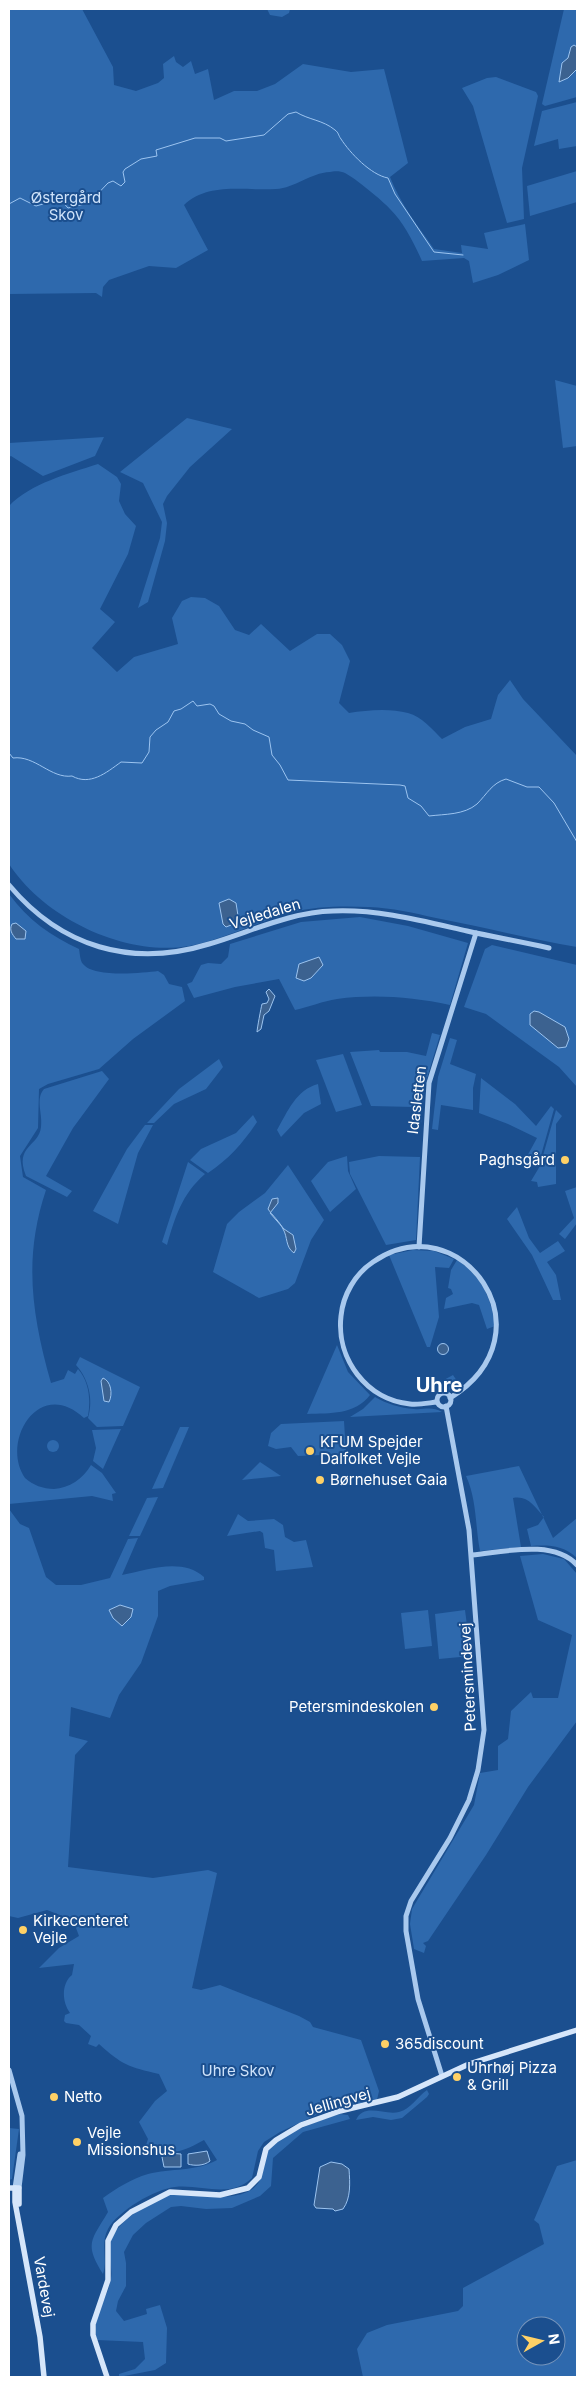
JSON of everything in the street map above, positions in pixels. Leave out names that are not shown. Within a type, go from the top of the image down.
[{"type":"main road","name":"Jellingvej","points":[[107,2377],[93,2335],[93,2324],[108,2280],[108,2241],[113,2230],[123,2219],[139,2207],[170,2192],[220,2195],[248,2188],[259,2177],[266,2149],[276,2140],[301,2125],[340,2111],[398,2097],[469,2064],[577,2030]]},
{"type":"main road","name":"Vardevej","points":[[14,2188],[42,2348],[44,2377]]},
{"type":"street","name":"Vejledalen","points":[[9,885],[37,915],[67,934],[94,946],[128,954],[162,954],[194,949],[289,918],[332,910],[394,915],[549,948]]},
{"type":"street","name":"Idasletten","points":[[419,1247],[429,1083],[476,933]]},
{"type":"street","points":[[437,1402],[410,1404],[376,1392],[358,1376],[342,1346],[340,1332],[344,1300],[362,1270],[386,1254],[419,1247],[444,1252],[467,1264],[485,1285],[494,1306],[496,1337],[491,1356],[476,1378],[450,1398],[450,1403],[441,1407],[437,1402],[437,1397],[442,1393],[447,1394],[450,1398]]},
{"type":"street","name":"Petersmindevej","points":[[442,2076],[418,1999],[406,1923],[411,1901],[450,1838],[468,1800],[483,1745],[483,1698],[472,1554],[463,1494],[446,1406]]},
{"type":"street","points":[[472,1554],[550,1549],[567,1556],[577,1564]]},
{"type":"street","name":"Vardevej","points":[[9,2070],[22,2113],[22,2147],[14,2188]]},
{"type":"green space","name":"Østergård Skov","points":[[9,9],[82,9],[113,67],[114,85],[136,91],[158,83],[164,78],[163,64],[174,56],[176,62],[183,67],[191,61],[195,74],[208,69],[214,100],[234,91],[257,91],[275,84],[303,64],[351,72],[384,69],[408,163],[390,177],[404,205],[434,249],[462,253],[461,245],[488,249],[484,233],[525,224],[529,260],[498,275],[473,283],[469,261],[464,258],[422,261],[404,227],[386,205],[350,176],[342,172],[333,171],[316,175],[283,188],[215,190],[194,198],[184,205],[208,250],[176,268],[149,266],[109,280],[103,287],[102,297],[96,293],[9,294]]},
{"type":"green space","points":[[267,9],[290,9],[289,13],[282,17],[270,15]]},
{"type":"green space","points":[[564,9],[577,9],[577,97],[545,106],[542,104]]},
{"type":"green space","points":[[496,77],[536,92],[538,96],[522,168],[524,219],[507,223],[473,106],[462,88],[487,78]]},
{"type":"green space","points":[[577,102],[577,146],[559,149],[558,139],[534,146],[542,111]]},
{"type":"green space","points":[[577,171],[577,202],[530,216],[527,186]]},
{"type":"green space","points":[[555,380],[577,386],[577,446],[563,448]]},
{"type":"green space","points":[[187,418],[232,429],[190,467],[167,496],[163,504],[167,523],[165,541],[148,602],[138,608],[160,538],[162,522],[143,483],[120,472]]},
{"type":"green space","points":[[104,437],[95,456],[43,476],[11,456],[9,457],[9,443]]},
{"type":"green space","points":[[98,464],[117,477],[121,484],[119,501],[125,514],[136,526],[128,554],[100,609],[115,622],[92,648],[117,672],[134,657],[178,644],[172,618],[182,601],[191,597],[205,598],[219,606],[235,630],[249,635],[261,624],[290,651],[317,634],[330,634],[342,645],[350,661],[339,703],[349,713],[394,710],[408,713],[422,720],[442,739],[465,727],[491,719],[498,695],[510,680],[523,699],[577,756],[577,947],[403,911],[349,907],[319,908],[290,913],[214,940],[189,946],[164,948],[113,939],[88,929],[64,917],[24,883],[9,864],[9,506],[39,485]]},
{"type":"green space","points":[[9,894],[32,919],[59,939],[79,949],[82,963],[89,968],[119,974],[158,971],[164,975],[169,984],[182,987],[185,1001],[133,1039],[99,1069],[48,1084],[39,1089],[38,1128],[20,1156],[23,1177],[46,1190],[34,1240],[32,1263],[35,1310],[44,1358],[51,1383],[64,1379],[68,1370],[75,1374],[78,1369],[87,1385],[89,1404],[88,1416],[84,1418],[68,1407],[52,1405],[39,1409],[28,1419],[21,1432],[17,1448],[19,1463],[25,1478],[35,1485],[54,1489],[65,1487],[75,1482],[84,1475],[91,1465],[102,1473],[116,1493],[112,1494],[113,1501],[92,1496],[9,1504]]},
{"type":"green space","points":[[360,917],[408,926],[468,943],[450,1005],[408,998],[351,997],[295,1010],[279,979],[235,987],[194,998],[187,984],[192,982],[201,965],[208,963],[221,964],[228,957],[230,944],[301,922]]},
{"type":"green space","points":[[492,945],[577,965],[577,1087],[559,1067],[486,1014],[464,1007],[485,949]]},
{"type":"green space","points":[[432,1033],[440,1035],[425,1085],[421,1124],[414,1124],[414,1107],[371,1106],[350,1052],[379,1050],[380,1052],[407,1052],[426,1056]]},
{"type":"green space","points":[[450,1038],[457,1040],[450,1064],[476,1074],[473,1088],[473,1110],[441,1105],[438,1130],[432,1129],[438,1077]]},
{"type":"green space","points":[[343,1054],[362,1105],[336,1112],[316,1060]]},
{"type":"green space","points":[[219,1059],[223,1067],[206,1089],[174,1104],[154,1123],[147,1123],[179,1089]]},
{"type":"green space","points":[[102,1071],[109,1079],[73,1128],[46,1176],[72,1191],[67,1197],[26,1176],[23,1166],[25,1152],[36,1139],[41,1127],[41,1093],[44,1089]]},
{"type":"green space","points":[[481,1078],[515,1104],[536,1126],[551,1106],[554,1109],[538,1166],[525,1160],[537,1138],[479,1113]]},
{"type":"green space","points":[[318,1084],[321,1104],[304,1113],[281,1137],[277,1130],[293,1102],[304,1091]]},
{"type":"green space","points":[[556,1110],[562,1116],[556,1124],[556,1184],[538,1187],[537,1182],[531,1181],[540,1166]]},
{"type":"green space","points":[[253,1115],[257,1122],[252,1130],[241,1144],[216,1168],[208,1173],[190,1160],[201,1149],[236,1133]]},
{"type":"green space","points":[[145,1125],[153,1125],[138,1153],[118,1224],[93,1211],[127,1149]]},
{"type":"green space","points":[[347,1156],[348,1171],[356,1189],[330,1212],[311,1181],[328,1162]]},
{"type":"green space","points":[[379,1156],[420,1157],[416,1240],[386,1245],[350,1174],[349,1162]]},
{"type":"green space","points":[[188,1162],[205,1174],[190,1190],[180,1206],[167,1245],[162,1242]]},
{"type":"green space","points":[[288,1165],[324,1220],[311,1240],[295,1283],[288,1289],[259,1298],[213,1272],[227,1224],[239,1212],[265,1193]]},
{"type":"green space","points":[[577,1187],[577,1223],[565,1239],[559,1234],[574,1218],[565,1191]]},
{"type":"green space","points":[[517,1207],[529,1238],[540,1253],[558,1241],[565,1251],[547,1262],[556,1275],[561,1300],[553,1300],[532,1255],[507,1219]]},
{"type":"green space","points":[[413,1250],[434,1251],[454,1259],[449,1268],[435,1267],[439,1317],[430,1347],[427,1347],[389,1255]]},
{"type":"green space","points":[[457,1260],[473,1273],[484,1288],[491,1306],[495,1326],[487,1329],[479,1305],[472,1303],[444,1309],[446,1298],[453,1294],[451,1289],[448,1288],[451,1270]]},
{"type":"green space","points":[[337,1345],[348,1372],[370,1395],[364,1402],[350,1410],[307,1414]]},
{"type":"green space","points":[[80,1357],[140,1387],[123,1426],[97,1427],[88,1418],[90,1411],[89,1389],[84,1376],[76,1365]]},
{"type":"green space","points":[[453,1375],[461,1387],[456,1391],[447,1389],[442,1381]]},
{"type":"green space","points":[[375,1397],[399,1407],[431,1409],[442,1412],[350,1417],[363,1409]]},
{"type":"green space","points":[[344,1421],[346,1454],[298,1456],[291,1447],[276,1449],[268,1446],[271,1433],[281,1424]]},
{"type":"green space","points":[[180,1427],[189,1427],[163,1488],[152,1489]]},
{"type":"green space","points":[[121,1429],[103,1469],[93,1461],[96,1448],[92,1430]]},
{"type":"green space","points":[[51,1440],[55,1440],[59,1446],[55,1452],[51,1452],[47,1448],[47,1444]]},
{"type":"green space","points":[[260,1462],[281,1476],[242,1480]]},
{"type":"green space","points":[[519,1466],[542,1515],[527,1500],[513,1498],[521,1547],[480,1551],[474,1503],[466,1476]]},
{"type":"green space","points":[[158,1497],[140,1536],[129,1536],[147,1498]]},
{"type":"green space","name":"Uhre Skov","points":[[9,1509],[20,1524],[29,1528],[46,1577],[56,1585],[81,1585],[110,1578],[128,1539],[138,1538],[122,1575],[153,1568],[175,1566],[195,1571],[204,1577],[204,1580],[170,1586],[158,1591],[158,1616],[141,1663],[119,1695],[110,1718],[71,1707],[69,1736],[88,1741],[75,1755],[68,1867],[153,1878],[208,1870],[217,1873],[192,1988],[201,1990],[220,1985],[299,2016],[310,2022],[313,2027],[361,2040],[379,2091],[377,2100],[327,2110],[280,2132],[264,2142],[258,2151],[252,2178],[244,2184],[235,2188],[225,2189],[175,2187],[148,2196],[128,2208],[108,2229],[104,2246],[105,2263],[103,2274],[93,2255],[92,2242],[108,2212],[103,2198],[124,2184],[148,2174],[192,2168],[217,2160],[204,2140],[176,2152],[146,2145],[148,2139],[139,2122],[155,2101],[167,2091],[159,2074],[126,2064],[114,2057],[99,2044],[96,2047],[88,2044],[91,2036],[79,2025],[64,2021],[65,2015],[70,2013],[65,2004],[64,1988],[72,1975],[74,1964],[39,1968],[59,1948],[79,1936],[73,1920],[47,1910],[18,1918],[9,1916]]},
{"type":"green space","points":[[238,1514],[248,1521],[274,1519],[283,1525],[285,1537],[294,1542],[306,1540],[313,1567],[276,1571],[274,1550],[265,1548],[263,1533],[260,1531],[227,1536]]},
{"type":"green space","points":[[543,1518],[553,1538],[577,1518],[577,1558],[561,1548],[531,1546],[527,1529],[538,1525]]},
{"type":"green space","points":[[543,1554],[564,1559],[577,1574],[577,1721],[528,1787],[486,1855],[428,1941],[423,1943],[426,1946],[424,1953],[414,1949],[410,1924],[412,1909],[474,1805],[480,1773],[498,1770],[498,1746],[508,1739],[511,1711],[531,1692],[533,1698],[558,1698],[572,1635],[538,1620],[520,1556]]},
{"type":"green space","points":[[428,1610],[432,1646],[405,1649],[401,1613]]},
{"type":"green space","points":[[465,1610],[471,1656],[439,1659],[435,1614]]},
{"type":"green space","points":[[427,2090],[429,2094],[427,2097],[402,2118],[391,2120],[373,2117],[356,2120],[364,2112],[369,2111],[399,2112],[410,2106]]},
{"type":"green space","points":[[340,2114],[348,2115],[350,2119],[303,2132],[273,2158],[271,2186],[260,2196],[232,2208],[171,2207],[146,2223],[133,2235],[124,2252],[126,2286],[118,2301],[116,2311],[124,2321],[147,2314],[146,2309],[160,2305],[167,2328],[166,2363],[155,2370],[119,2377],[119,2374],[135,2369],[145,2359],[143,2342],[97,2340],[95,2332],[98,2316],[111,2278],[109,2244],[119,2227],[136,2212],[157,2199],[167,2196],[185,2194],[233,2196],[251,2190],[259,2182],[267,2153],[279,2140],[300,2129]]},
{"type":"green space","points":[[9,2128],[19,2129],[12,2179],[9,2180]]},
{"type":"green space","points":[[577,2160],[577,2377],[363,2377],[357,2349],[367,2333],[387,2325],[458,2311],[463,2306],[463,2288],[544,2244],[539,2224],[534,2220],[557,2166]]},
{"type":"shaded area","points":[[574,45],[577,47],[577,69],[568,78],[559,82],[562,63],[568,58],[571,47]]},
{"type":"shaded area","points":[[229,899],[236,903],[239,922],[226,927],[223,924],[219,903]]},
{"type":"shaded area","points":[[16,923],[26,931],[25,939],[16,939],[12,934],[11,926]]},
{"type":"shaded area","points":[[319,957],[323,965],[311,978],[304,981],[296,978],[299,964]]},
{"type":"shaded area","points":[[269,989],[275,996],[269,1011],[264,1015],[261,1029],[257,1032],[262,1004],[267,1003],[269,999],[266,992]]},
{"type":"shaded area","points":[[534,1011],[565,1027],[569,1039],[566,1047],[558,1048],[530,1025],[530,1014]]},
{"type":"shaded area","points":[[278,1198],[278,1203],[271,1212],[268,1209],[272,1199]]},
{"type":"shaded area","points":[[282,1226],[293,1235],[296,1249],[294,1253],[289,1248]]},
{"type":"shaded area","points":[[443,1343],[449,1349],[443,1355],[437,1349]]},
{"type":"shaded area","points":[[103,1378],[108,1382],[110,1388],[109,1402],[104,1401],[101,1381]]},
{"type":"shaded area","points":[[120,1605],[133,1609],[131,1617],[122,1626],[113,1618],[109,1610]]},
{"type":"shaded area","points":[[207,2151],[210,2161],[199,2165],[188,2164],[188,2154]]},
{"type":"shaded area","points":[[168,2153],[181,2154],[181,2167],[164,2167],[162,2157]]},
{"type":"shaded area","points":[[331,2162],[342,2164],[349,2169],[350,2185],[346,2205],[343,2209],[335,2211],[333,2209],[316,2208],[314,2205],[320,2167]]},
{"type":"waterway","points":[[48,204],[60,199],[68,208],[89,203],[108,183],[113,181],[121,186],[125,182],[123,172],[125,169],[141,159],[157,156],[156,150],[195,138],[220,138],[226,141],[264,135],[288,114],[296,112],[321,122],[337,132],[355,157],[375,173],[388,178],[395,194],[434,252],[463,255]]},
{"type":"waterway","points":[[9,204],[20,198],[36,206],[43,204]]},
{"type":"waterway","points":[[9,753],[13,758],[29,760],[57,774],[85,780],[91,779],[104,774],[121,762],[142,763],[149,752],[150,737],[156,730],[168,722],[174,711],[193,701],[197,706],[210,704],[214,706],[219,714],[231,721],[245,724],[269,737],[272,755],[288,780],[405,786],[408,798],[421,806],[429,816],[454,813],[472,808],[493,786],[506,779],[527,787],[539,787],[554,803],[577,842]]},
{"type":"place","name":"Paghsgård","points":[[565,1160]]},
{"type":"place","name":"KFUM Spejder Dalfolket Vejle","points":[[310,1451]]},
{"type":"place","name":"Børnehuset Gaia","points":[[320,1480]]},
{"type":"place","name":"Petersmindeskolen","points":[[434,1707]]},
{"type":"place","name":"Kirkecenteret Vejle","points":[[23,1930]]},
{"type":"place","name":"365discount","points":[[385,2044]]},
{"type":"place","name":"Uhrhøj Pizza & Grill","points":[[457,2077]]},
{"type":"place","name":"Netto","points":[[54,2097]]},
{"type":"place","name":"Vejle Missionshus","points":[[77,2142]]},
{"type":"district","name":"Uhre","points":[[439,1385]]}]
